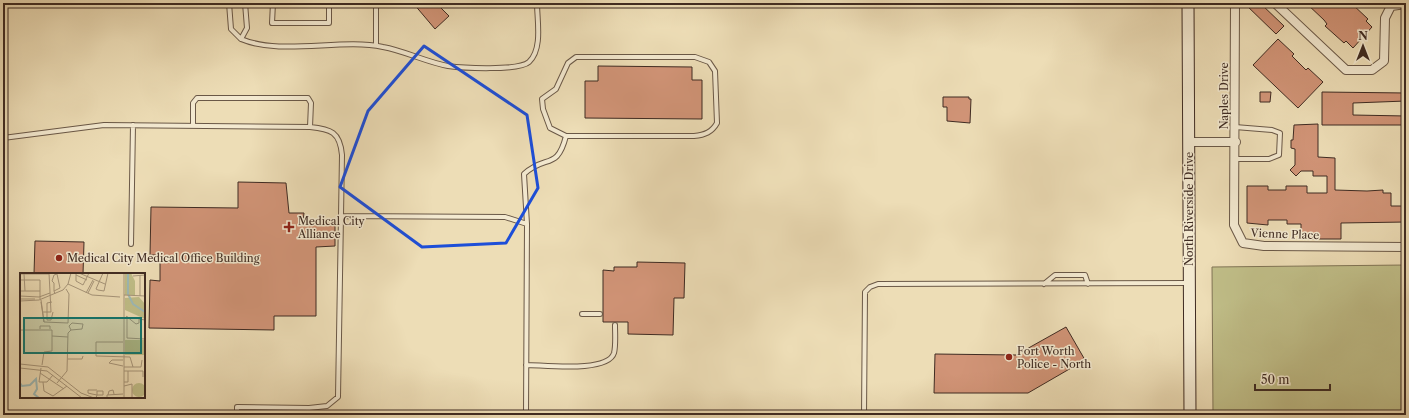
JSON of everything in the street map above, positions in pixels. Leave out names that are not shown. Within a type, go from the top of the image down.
[{"type":"main road","name":"North Riverside Drive","points":[[1188,3],[1190,415]]},
{"type":"street","name":"Naples Drive","points":[[1188,142],[1236,142],[1235,3]]},
{"type":"street","points":[[1275,3],[1346,70],[1372,70],[1384,61],[1385,18],[1391,6],[1406,4]]},
{"type":"street","name":"Vienne Place","points":[[1236,142],[1234,225],[1243,243],[1264,246],[1406,247]]},
{"type":"lane","points":[[229,3],[231,29],[241,39],[264,46],[376,45],[400,50],[425,60],[448,66],[515,68],[529,62],[537,48],[538,3]]},
{"type":"lane","points":[[241,39],[247,28],[245,3]]},
{"type":"lane","points":[[273,3],[272,23],[329,23],[329,3]]},
{"type":"lane","points":[[376,3],[376,45]]},
{"type":"lane","points":[[576,57],[695,58],[709,62],[715,71],[717,123],[713,130],[705,135],[566,136],[550,128],[543,109],[542,99],[556,89],[568,63],[576,57]]},
{"type":"lane","points":[[193,126],[193,103],[197,98],[308,98],[311,103],[310,127]]},
{"type":"lane","points":[[131,244],[133,125]]},
{"type":"lane","points":[[3,138],[79,128],[133,125],[310,127],[331,131],[341,144],[342,216],[338,396],[327,406],[309,408],[237,407],[237,415]]},
{"type":"lane","points":[[1235,159],[1269,159],[1279,154],[1280,133],[1272,130],[1236,127]]},
{"type":"lane","points":[[526,415],[528,224],[524,174],[533,166],[557,158],[563,150],[566,136]]},
{"type":"lane","points":[[342,216],[505,217],[528,224]]},
{"type":"lane","points":[[1044,284],[1055,275],[1085,275],[1088,284]]},
{"type":"lane","points":[[864,415],[865,292],[870,287],[878,284],[1189,283]]},
{"type":"lane","points":[[582,314],[600,314]]},
{"type":"lane","points":[[526,365],[595,366],[609,361],[614,353],[615,326]]},
{"type":"highlighted area","points":[[424,46],[527,115],[538,188],[506,243],[422,247],[340,187],[368,111]]},
{"type":"shaded area","points":[[1406,265],[1406,415],[1213,415],[1212,267]]},
{"type":"building","points":[[413,3],[436,3],[449,16],[435,29]]},
{"type":"building","points":[[1244,3],[1260,3],[1284,26],[1276,34]]},
{"type":"building","points":[[1306,3],[1351,3],[1368,19],[1366,21],[1372,27],[1353,48],[1346,41],[1344,43],[1325,26],[1327,24],[1324,20]]},
{"type":"building","points":[[1278,39],[1294,54],[1292,56],[1306,70],[1308,68],[1323,82],[1298,108],[1253,65]]},
{"type":"building","points":[[598,66],[692,67],[692,80],[702,80],[702,119],[585,118],[585,81],[598,81]]},
{"type":"building","points":[[1260,92],[1271,92],[1270,102],[1260,102]]},
{"type":"building","points":[[1322,92],[1406,93],[1406,101],[1353,103],[1353,115],[1406,116],[1406,125],[1322,125]]},
{"type":"building","points":[[943,97],[969,97],[969,99],[971,99],[970,123],[947,121],[947,107],[943,107]]},
{"type":"building","points":[[1318,124],[1318,157],[1335,158],[1335,190],[1383,190],[1383,193],[1391,193],[1391,206],[1406,206],[1406,222],[1341,223],[1341,239],[1301,239],[1301,224],[1287,224],[1287,220],[1268,220],[1268,225],[1247,223],[1247,186],[1268,186],[1268,190],[1286,190],[1286,186],[1307,186],[1307,193],[1327,193],[1327,176],[1313,176],[1313,171],[1301,171],[1296,176],[1290,170],[1295,165],[1295,149],[1291,148],[1294,125]]},
{"type":"building","points":[[238,182],[286,183],[289,213],[304,213],[303,221],[335,221],[335,246],[316,247],[316,316],[274,316],[274,330],[149,328],[150,280],[160,281],[160,255],[150,255],[151,207],[238,208]]},
{"type":"building","name":"Medical City Medical Office Building","points":[[35,241],[84,242],[83,273],[34,273]]},
{"type":"building","points":[[637,262],[685,263],[684,298],[674,298],[673,335],[628,334],[628,322],[603,322],[603,270],[614,271],[614,267],[637,267]]},
{"type":"building","name":"Fort Worth Police - North","points":[[1066,327],[1085,360],[1028,393],[934,393],[935,354],[1016,355]]},
{"type":"place","name":"Medical City Alliance","points":[[289,227]]},
{"type":"place","name":"Medical City Medical Office Building","points":[[59,258]]},
{"type":"place","name":"Fort Worth Police - North","points":[[1009,357]]}]
